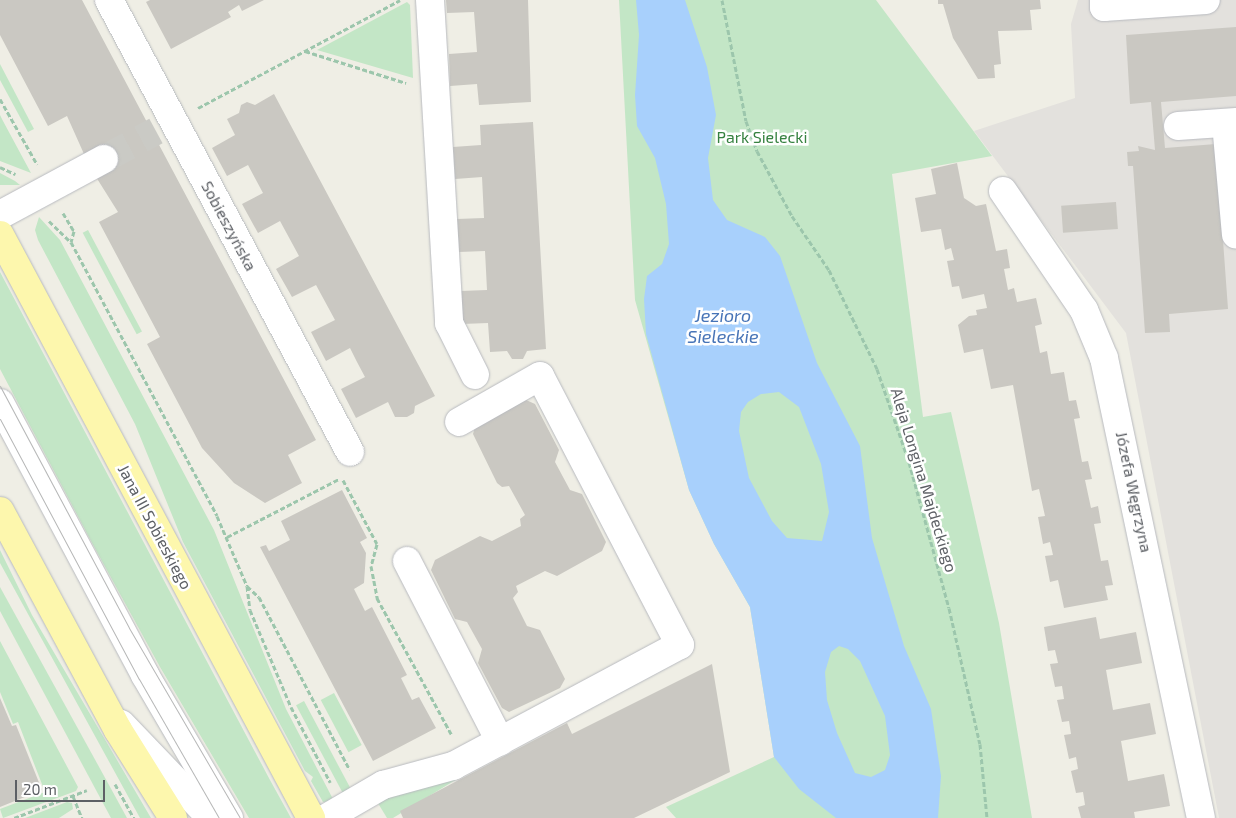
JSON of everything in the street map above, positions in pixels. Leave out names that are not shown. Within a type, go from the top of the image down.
[{"type":"main road","name":"Jana III Sobieskiego","points":[[0,235],[312,818]]},
{"type":"main road","points":[[0,511],[105,706],[172,818]]},
{"type":"street","name":"Sobieszyńska","points":[[109,0],[165,126],[350,452]]},
{"type":"street","points":[[430,0],[449,323],[475,375]]},
{"type":"street","points":[[1104,0],[1104,7],[1206,0]]},
{"type":"street","points":[[1178,126],[1231,122],[1236,235]]},
{"type":"street","points":[[0,215],[104,159]]},
{"type":"street","name":"Józefa Węgrzyna","points":[[1003,191],[1084,310],[1104,358],[1201,818]]},
{"type":"street","points":[[345,807],[383,785],[453,766],[680,645],[540,376],[459,422]]},
{"type":"street","points":[[0,403],[146,675],[229,818]]},
{"type":"street","points":[[407,561],[500,741]]},
{"type":"street","points":[[105,706],[211,818]]},
{"type":"path","points":[[165,126],[400,0]]},
{"type":"path","name":"Aleja Longina Majdeckiego","points":[[722,0],[746,120],[756,152],[792,216],[829,270],[877,369],[910,462],[949,608],[980,744],[987,818]]},
{"type":"path","points":[[304,51],[435,92]]},
{"type":"path","points":[[71,242],[227,537],[247,586],[250,610],[291,707],[345,807]]},
{"type":"path","points":[[227,537],[342,478]]},
{"type":"path","points":[[247,586],[259,597],[345,807]]},
{"type":"path","points":[[14,818],[87,790]]},
{"type":"path","points":[[73,796],[82,818]]},
{"type":"shaded area","points":[[1078,0],[1236,0],[1236,818],[1219,818],[1126,333],[974,131],[1075,98],[1071,24]]},
{"type":"green space","name":"Park Sielecki","points":[[619,0],[876,0],[992,156],[892,174],[923,417],[951,412],[999,623],[1032,818],[676,818],[666,807],[774,757],[750,607],[714,544],[689,490],[635,300]]},
{"type":"green space","points":[[407,2],[410,5],[413,78],[317,50]]},
{"type":"green space","points":[[0,64],[34,129],[28,132],[0,80]]},
{"type":"green space","points":[[0,115],[3,121],[31,173],[0,161]]},
{"type":"green space","points":[[0,173],[15,181],[20,185],[0,185]]},
{"type":"green space","points":[[39,217],[60,240],[214,530],[286,709],[334,801],[323,802],[311,781],[313,777],[305,771],[183,542],[135,424],[38,240],[35,230]]},
{"type":"green space","points":[[88,230],[142,332],[137,334],[83,233]]},
{"type":"green space","points":[[0,272],[291,818],[249,818],[160,667],[92,543],[0,369]]},
{"type":"green space","points":[[0,550],[32,615],[151,818],[140,818],[0,563]]},
{"type":"green space","points":[[0,587],[127,818],[111,818],[0,611]]},
{"type":"green space","points":[[0,641],[78,787],[76,791],[3,818],[0,809],[45,792],[18,722],[13,724],[0,692]]},
{"type":"green space","points":[[334,693],[362,745],[348,752],[321,700]]},
{"type":"green space","points":[[304,701],[352,791],[344,795],[296,705]]},
{"type":"green space","points":[[462,776],[393,818],[387,818],[376,800]]},
{"type":"green space","points":[[67,802],[72,803],[73,809],[59,818],[25,818]]},
{"type":"water","name":"Jezioro Sieleckie","points":[[636,0],[685,0],[707,67],[716,115],[708,158],[713,200],[727,220],[765,237],[780,256],[817,363],[860,446],[872,538],[904,646],[931,709],[941,776],[938,818],[836,818],[799,789],[774,757],[750,607],[714,544],[689,490],[646,334],[644,299],[647,276],[662,264],[669,244],[666,204],[655,158],[637,126],[635,95],[639,35]],"holes":[[[779,392],[799,407],[821,464],[829,512],[822,541],[787,538],[772,521],[749,478],[739,431],[741,412],[748,402],[761,394]],[[839,646],[848,649],[860,661],[885,716],[890,755],[885,770],[871,777],[855,773],[837,733],[827,700],[825,672],[831,652]]]},
{"type":"building","points":[[0,0],[82,0],[316,440],[288,455],[302,483],[265,503],[234,483],[202,448],[147,344],[160,337],[99,222],[118,212],[96,177],[112,168],[100,145],[84,154],[67,116],[48,126],[0,35]]},
{"type":"building","points":[[150,0],[264,0],[242,11],[239,5],[228,12],[231,17],[171,49],[146,2]]},
{"type":"building","points":[[446,0],[528,0],[531,102],[479,105],[477,84],[450,86],[449,54],[477,52],[474,12],[447,13]]},
{"type":"building","points":[[938,0],[1040,0],[1041,9],[1030,10],[1032,30],[998,31],[1001,64],[994,65],[995,78],[978,79],[953,38],[943,4],[938,4]]},
{"type":"building","points":[[1236,27],[1236,96],[1161,102],[1165,148],[1216,144],[1228,309],[1169,314],[1170,332],[1145,333],[1133,166],[1128,166],[1127,152],[1139,151],[1138,146],[1155,150],[1151,102],[1130,104],[1126,35]]},
{"type":"building","points":[[274,94],[435,396],[415,406],[414,413],[407,417],[395,417],[388,402],[356,418],[341,389],[365,377],[350,348],[326,361],[311,332],[335,320],[316,285],[292,297],[276,269],[299,256],[280,221],[258,233],[242,204],[263,193],[248,165],[227,176],[212,148],[235,135],[227,119],[239,113],[241,105],[247,102],[255,105]]},
{"type":"building","points":[[533,122],[546,349],[527,351],[523,359],[512,359],[507,351],[490,352],[488,323],[462,324],[461,291],[487,290],[485,251],[459,252],[457,219],[484,218],[482,177],[455,179],[453,147],[481,145],[480,125]]},
{"type":"building","points":[[957,163],[964,198],[976,206],[986,204],[996,251],[1007,249],[1010,268],[1004,269],[1008,290],[1014,288],[1017,302],[1036,298],[1042,324],[1035,326],[1040,353],[1047,351],[1051,374],[1064,372],[1069,401],[1076,400],[1080,418],[1074,419],[1082,462],[1088,461],[1092,479],[1085,480],[1091,508],[1098,506],[1101,523],[1094,524],[1101,561],[1108,560],[1113,585],[1105,586],[1108,600],[1064,608],[1058,580],[1050,582],[1045,556],[1053,555],[1050,542],[1043,544],[1038,517],[1045,516],[1039,489],[1032,491],[1013,385],[991,389],[983,349],[964,353],[958,325],[969,316],[977,315],[976,310],[987,308],[984,294],[962,299],[959,286],[952,287],[947,261],[954,260],[951,248],[945,250],[941,229],[921,232],[915,198],[936,194],[931,169]]},
{"type":"building","points":[[1116,202],[1118,229],[1063,233],[1061,206]]},
{"type":"building","points":[[526,400],[535,404],[559,450],[555,462],[570,490],[582,494],[606,542],[602,551],[557,576],[545,571],[516,586],[518,592],[513,598],[527,626],[540,630],[565,679],[560,688],[509,712],[502,708],[478,663],[482,649],[467,622],[455,619],[431,570],[435,560],[480,536],[492,541],[521,526],[520,519],[525,515],[509,486],[502,487],[497,483],[473,434],[475,427]]},
{"type":"building","points":[[342,490],[367,538],[360,542],[366,553],[364,583],[354,589],[365,611],[372,607],[407,675],[401,678],[412,700],[419,697],[436,728],[373,761],[260,547],[266,545],[269,551],[290,540],[281,521]]},
{"type":"building","points":[[1096,617],[1100,639],[1136,632],[1142,663],[1106,670],[1113,710],[1150,703],[1156,734],[1121,741],[1128,781],[1164,774],[1167,789],[1170,806],[1134,812],[1135,818],[1081,818],[1078,807],[1085,805],[1083,792],[1076,793],[1071,771],[1078,769],[1076,757],[1069,759],[1064,735],[1071,734],[1069,721],[1062,722],[1057,700],[1064,699],[1062,686],[1055,687],[1050,664],[1058,663],[1055,650],[1048,651],[1044,627]]},
{"type":"building","points":[[712,664],[730,772],[634,818],[403,818],[400,811],[567,723],[572,734]]},
{"type":"building","points":[[0,698],[12,726],[16,725],[42,790],[0,807]]},
{"type":"tunnel","points":[[104,159],[156,131]]},
{"type":"tram line","points":[[0,386],[129,628],[240,818]]},
{"type":"tram line","points":[[0,419],[139,679],[219,818]]}]
